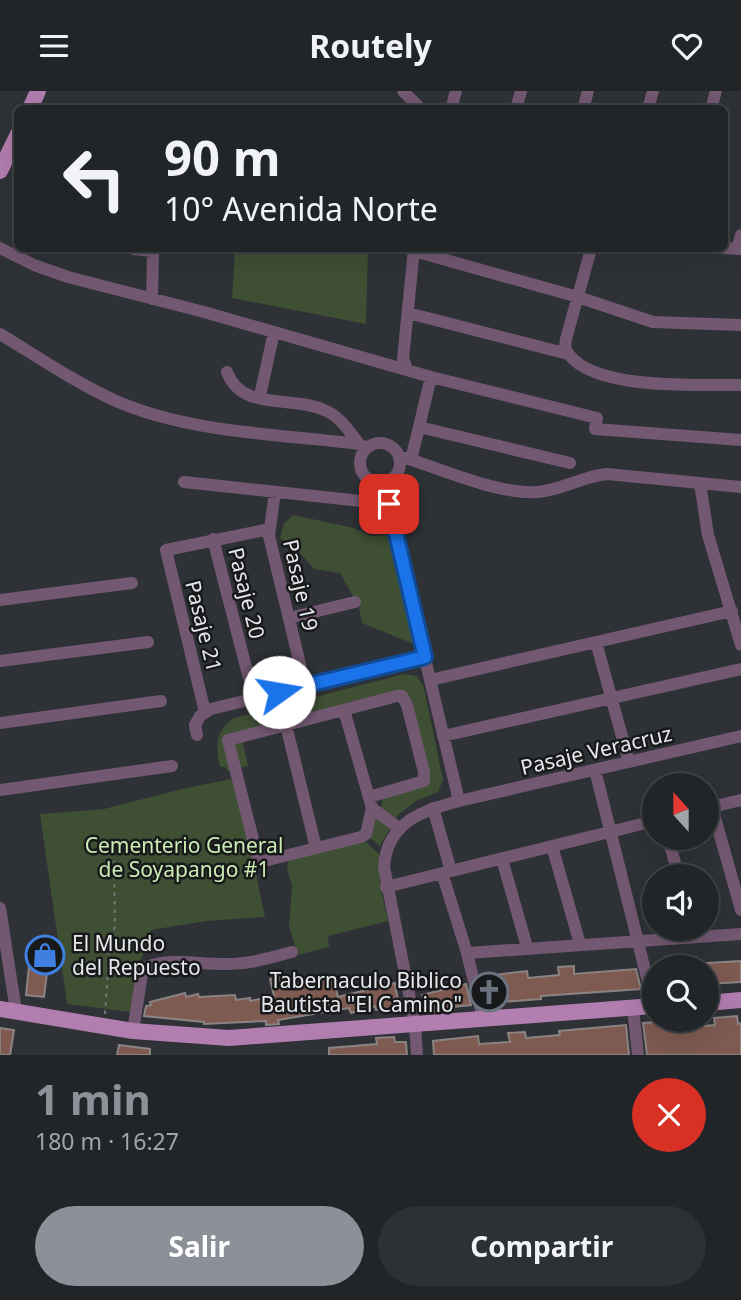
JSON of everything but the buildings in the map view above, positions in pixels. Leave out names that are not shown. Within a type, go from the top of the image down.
[{"type":"main road","points":[[0,171],[14,142]]},
{"type":"main road","points":[[719,1002],[741,1000]]},
{"type":"main road","points":[[8,1010],[133,1031],[229,1038],[642,1007]]},
{"type":"street","points":[[403,91],[417,105]]},
{"type":"street","points":[[734,249],[741,235]]},
{"type":"street","points":[[0,248],[56,273],[431,377],[597,418],[596,429],[741,440]]},
{"type":"street","points":[[152,299],[153,252]]},
{"type":"street","points":[[407,369],[403,359],[414,252]]},
{"type":"street","points":[[421,252],[578,296],[653,322],[741,325]]},
{"type":"street","points":[[590,252],[566,339],[565,348],[576,363],[593,372],[623,381],[741,385]]},
{"type":"street","points":[[408,313],[568,354]]},
{"type":"street","points":[[261,391],[274,332]]},
{"type":"street","points":[[0,334],[116,401],[158,415],[227,428],[362,446],[385,444],[405,459],[498,488],[541,492],[594,475],[607,474],[741,487]]},
{"type":"street","points":[[227,372],[240,392],[249,397],[297,403],[325,410],[343,422],[362,446],[360,470],[369,481],[383,484],[396,476],[405,459],[419,427],[431,377]]},
{"type":"street","points":[[419,427],[570,463]]},
{"type":"street","points":[[184,482],[389,504]]},
{"type":"street","points":[[383,484],[458,801]]},
{"type":"street","points":[[700,484],[708,535],[741,645]]},
{"type":"street","name":"Pasaje 19","points":[[275,492],[269,536],[305,685]]},
{"type":"street","points":[[213,539],[270,529]]},
{"type":"street","name":"Pasaje 21","points":[[205,712],[166,550],[213,539]]},
{"type":"street","name":"Pasaje 20","points":[[213,539],[254,698]]},
{"type":"street","points":[[0,600],[132,583]]},
{"type":"street","points":[[289,618],[355,602]]},
{"type":"street","points":[[430,680],[732,611]]},
{"type":"street","points":[[0,661],[148,642]]},
{"type":"street","points":[[596,642],[629,762]]},
{"type":"street","points":[[197,735],[195,725],[205,712],[425,657]]},
{"type":"street","points":[[443,736],[611,696],[741,669]]},
{"type":"street","points":[[344,710],[370,803],[366,834],[264,861],[258,859],[228,740],[397,696],[405,698],[424,781],[370,803]]},
{"type":"street","points":[[0,723],[161,701]]},
{"type":"street","points":[[286,725],[316,848]]},
{"type":"street","name":"Pasaje Veracruz","points":[[400,829],[418,814],[458,801],[741,736]]},
{"type":"street","points":[[0,790],[172,766]]},
{"type":"street","points":[[595,770],[642,956]]},
{"type":"street","points":[[719,806],[741,800]]},
{"type":"street","points":[[370,803],[400,829],[385,852],[386,887],[415,1024],[417,1055]]},
{"type":"street","points":[[433,808],[483,1018]]},
{"type":"street","points":[[386,887],[642,824]]},
{"type":"street","points":[[719,838],[741,910]]},
{"type":"street","points":[[552,846],[580,944]]},
{"type":"street","points":[[502,859],[527,947]]},
{"type":"street","points":[[0,908],[8,1010]]},
{"type":"street","points":[[719,934],[741,934]]},
{"type":"street","points":[[467,953],[642,940]]},
{"type":"street","points":[[133,1031],[142,974],[146,967],[158,962],[254,962],[292,952]]},
{"type":"street","points":[[632,1008],[638,1055]]},
{"type":"path","points":[[105,1015],[110,941],[115,926],[114,861]]},
{"type":"green space","points":[[235,252],[368,252],[366,324],[232,298]]},
{"type":"green space","points":[[293,515],[354,528],[371,536],[391,535],[416,645],[362,623],[359,607],[340,573],[314,569],[295,547],[280,538],[284,523]]},
{"type":"green space","points":[[404,674],[417,676],[424,688],[443,780],[438,792],[416,801],[398,815],[380,846],[367,836],[382,803],[383,792],[414,783],[419,772],[399,699],[242,740],[248,766],[227,771],[226,767],[220,767],[218,740],[223,729],[234,718]]},
{"type":"green space","name":"Cementerio General de Soyapango #1","points":[[236,778],[265,917],[206,921],[151,930],[141,960],[131,1012],[67,1004],[40,814],[104,809]]},
{"type":"green space","points":[[363,839],[380,855],[381,889],[388,921],[328,936],[329,947],[298,955],[289,927],[292,886],[287,869],[288,859]]},
{"type":"place","name":"El Mundo del Repuesto","points":[[45,955]]},
{"type":"place","name":"Tabernaculo Biblico Bautista \"El Camino\"","points":[[489,992]]},
{"type":"route","points":[[279,692],[425,657],[389,504]]}]
